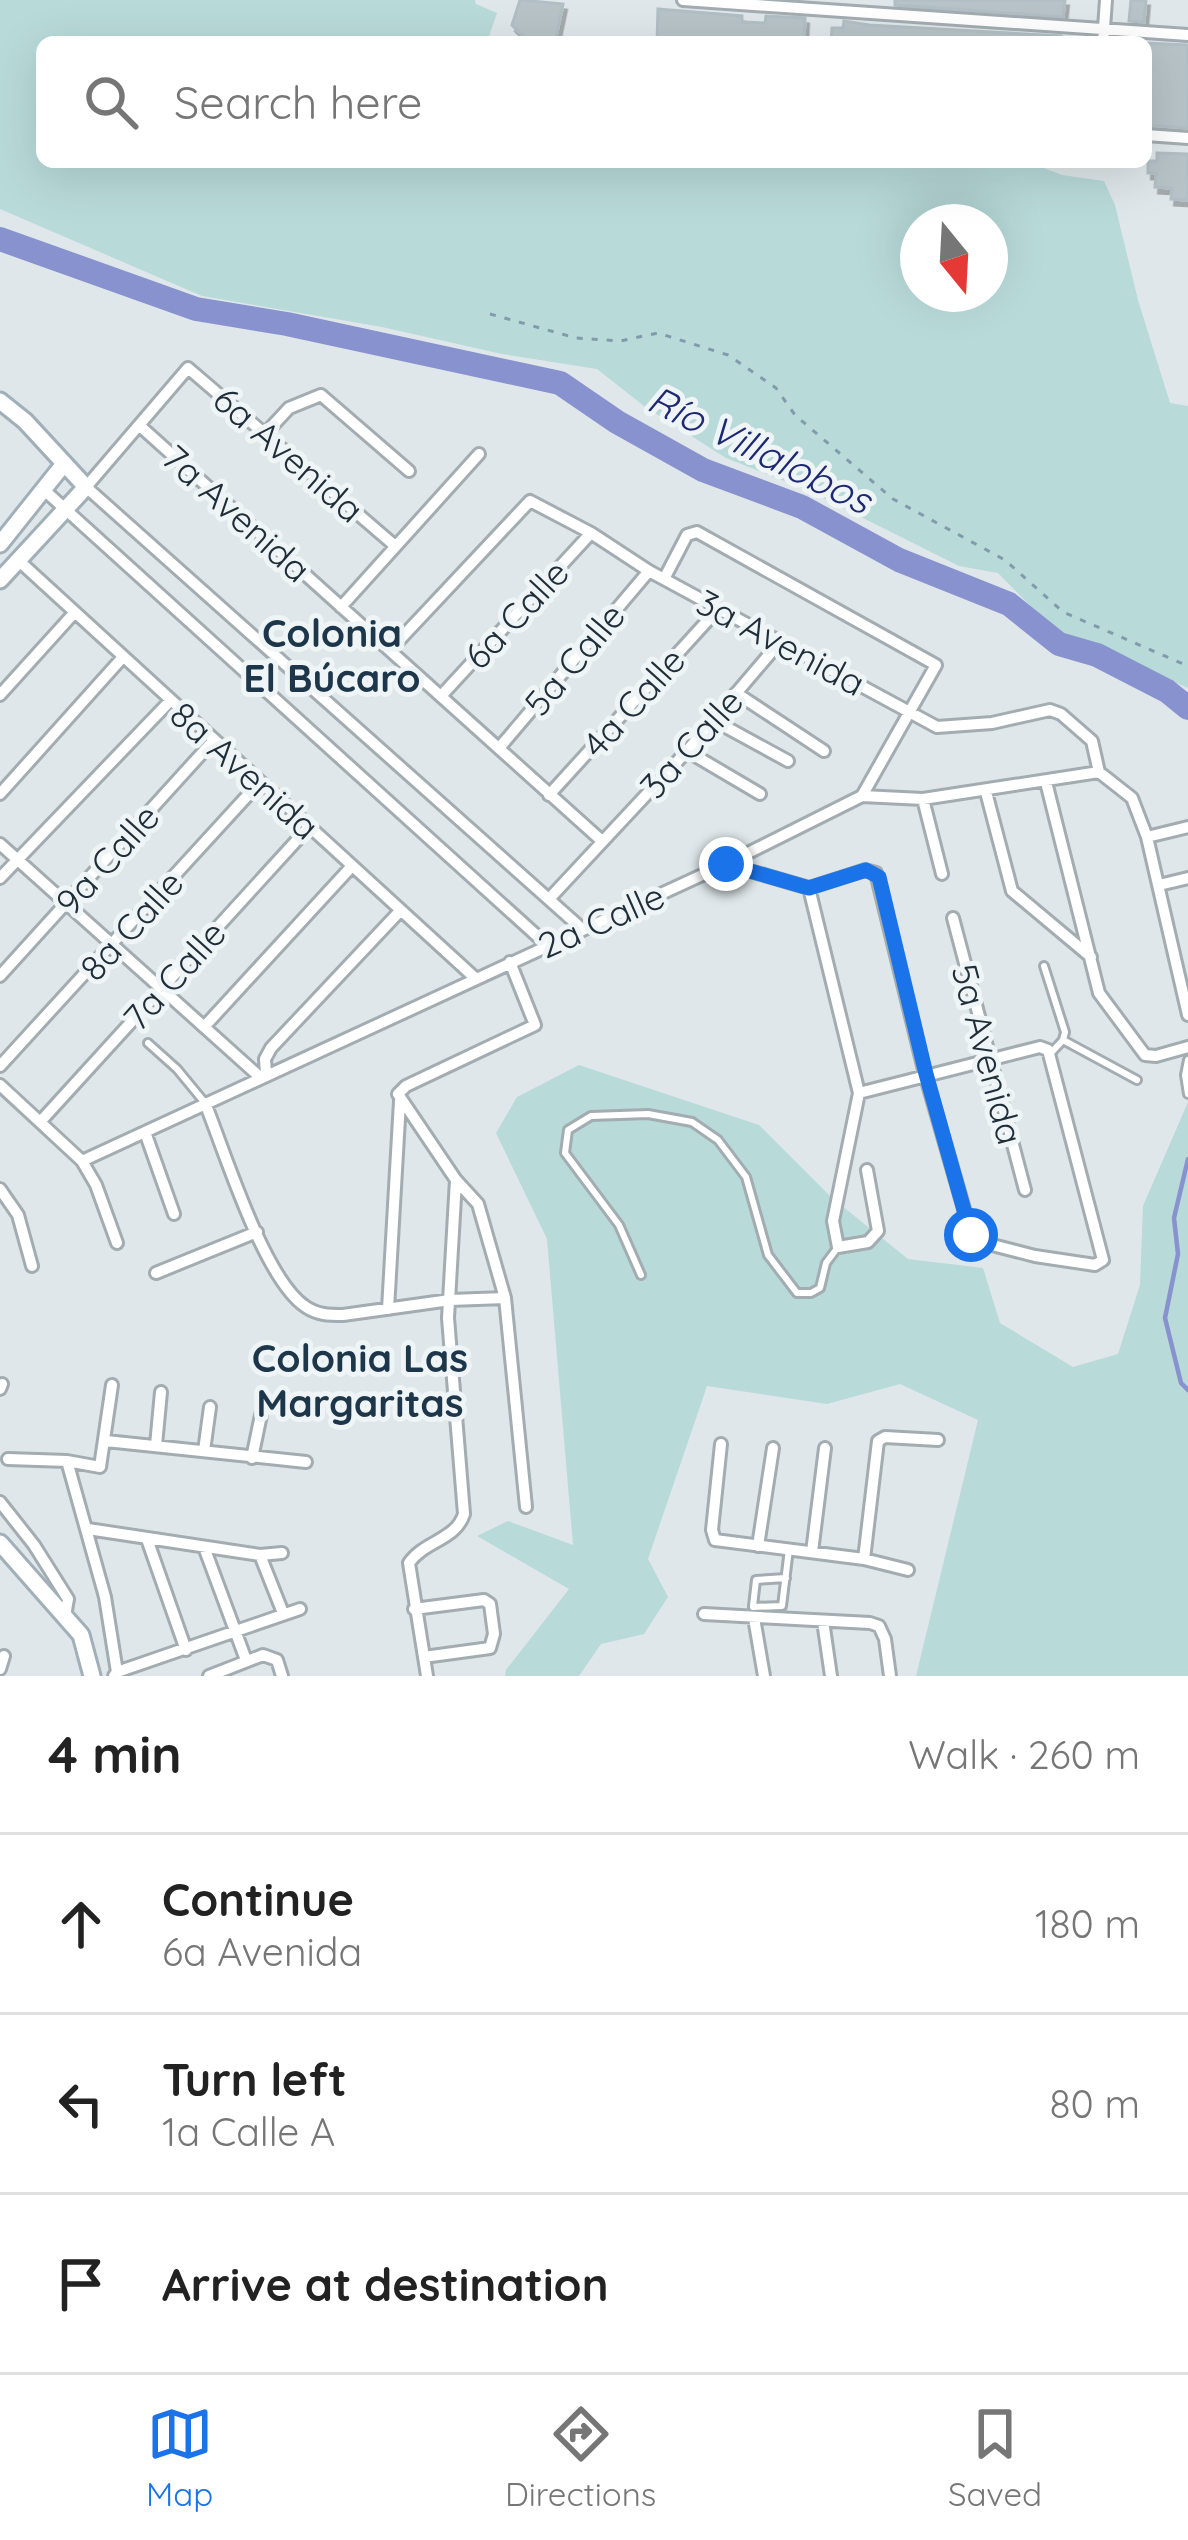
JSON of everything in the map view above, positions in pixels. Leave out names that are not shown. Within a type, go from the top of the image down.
[{"type":"main road","points":[[0,401],[26,421],[86,487],[0,580]]},
{"type":"main road","points":[[0,544],[63,465]]},
{"type":"main road","points":[[0,1543],[84,1640],[92,1676]]},
{"type":"street","points":[[683,0],[784,3],[1188,35]]},
{"type":"street","points":[[1103,36],[1106,0]]},
{"type":"street","points":[[1152,135],[1188,138]]},
{"type":"street","name":"6a Avenida","points":[[140,426],[188,368],[394,544]]},
{"type":"street","points":[[264,435],[289,409],[321,395],[409,471]]},
{"type":"street","points":[[140,426],[86,487],[580,928]]},
{"type":"street","name":"7a Avenida","points":[[140,426],[602,841]]},
{"type":"street","points":[[341,608],[479,454]]},
{"type":"street","points":[[44,489],[546,944]]},
{"type":"street","name":"3a Avenida","points":[[390,650],[533,502],[649,571],[937,727],[992,723],[1049,710],[1085,731],[1099,772]]},
{"type":"street","points":[[664,579],[687,535],[697,532],[936,665],[862,796]]},
{"type":"street","name":"6a Calle","points":[[441,696],[591,533]]},
{"type":"street","name":"8a Avenida","points":[[17,560],[474,977]]},
{"type":"street","name":"5a Calle","points":[[500,747],[649,571]]},
{"type":"street","name":"4a Calle","points":[[549,795],[718,609]]},
{"type":"street","points":[[0,695],[75,612]]},
{"type":"street","name":"3a Calle","points":[[548,899],[687,751],[779,643]]},
{"type":"street","points":[[0,794],[123,657]]},
{"type":"street","points":[[736,693],[824,751]]},
{"type":"street","points":[[0,878],[170,701]]},
{"type":"street","points":[[712,720],[788,761]]},
{"type":"street","name":"9a Calle","points":[[0,976],[213,741]]},
{"type":"street","points":[[687,751],[760,794]]},
{"type":"street","points":[[1099,772],[1132,798],[1147,837],[1182,945],[1188,1015]]},
{"type":"street","name":"2a Calle","points":[[82,1160],[726,864],[862,796],[923,799],[1099,772]]},
{"type":"street","points":[[1046,782],[1104,1003],[1139,1050],[1150,1057],[1188,1047]]},
{"type":"street","name":"8a Calle","points":[[0,1066],[259,783]]},
{"type":"street","points":[[986,792],[1012,891],[1090,956]]},
{"type":"street","points":[[923,799],[942,874]]},
{"type":"street","points":[[1147,837],[1188,827]]},
{"type":"street","name":"7a Calle","points":[[40,1122],[308,828]]},
{"type":"street","points":[[0,844],[263,1075]]},
{"type":"street","points":[[726,864],[809,888],[866,870],[879,877],[926,1074],[971,1235],[982,1245],[1095,1265],[1103,1260],[1051,1054],[1040,1047],[926,1074],[859,1093]]},
{"type":"street","points":[[204,1027],[352,866]]},
{"type":"street","points":[[1159,885],[1188,878]]},
{"type":"street","points":[[809,888],[859,1093],[832,1221],[838,1247],[868,1241],[878,1231],[868,1170]]},
{"type":"street","points":[[263,1075],[271,1048],[400,911]]},
{"type":"street","name":"5a Avenida","points":[[952,918],[1025,1190]]},
{"type":"street","points":[[388,1309],[399,1091],[536,1025],[509,962]]},
{"type":"street","points":[[0,1085],[82,1160],[117,1243]]},
{"type":"street","points":[[400,1097],[456,1180],[478,1204],[505,1298],[526,1507]]},
{"type":"street","points":[[205,1103],[257,1232],[290,1293],[307,1307],[325,1315],[505,1298]]},
{"type":"street","points":[[145,1132],[174,1214]]},
{"type":"street","points":[[427,1676],[409,1563],[428,1545],[456,1530],[464,1514],[449,1339],[456,1180]]},
{"type":"street","points":[[0,1189],[17,1215],[32,1266]]},
{"type":"street","points":[[156,1274],[257,1232]]},
{"type":"street","points":[[8,1459],[100,1467],[112,1385]]},
{"type":"street","points":[[156,1445],[160,1392]]},
{"type":"street","points":[[204,1451],[209,1407]]},
{"type":"street","points":[[252,1458],[261,1415]]},
{"type":"street","points":[[864,1559],[876,1444],[885,1437],[938,1440]]},
{"type":"street","points":[[106,1441],[306,1462]]},
{"type":"street","points":[[722,1444],[713,1536],[718,1541],[864,1559],[908,1570]]},
{"type":"street","points":[[758,1546],[773,1448]]},
{"type":"street","points":[[812,1552],[825,1448]]},
{"type":"street","points":[[67,1461],[114,1636],[116,1674],[300,1609]]},
{"type":"street","points":[[0,1502],[68,1599],[65,1616]]},
{"type":"street","points":[[88,1529],[260,1555],[282,1553]]},
{"type":"street","points":[[147,1539],[186,1649]]},
{"type":"street","points":[[204,1547],[246,1660]]},
{"type":"street","points":[[260,1555],[283,1613]]},
{"type":"street","points":[[414,1609],[484,1600],[490,1604],[494,1634],[490,1648],[424,1657]]},
{"type":"street","points":[[753,1612],[760,1676]]},
{"type":"street","points":[[704,1614],[753,1612],[879,1626],[890,1676]]},
{"type":"street","points":[[823,1621],[831,1676]]},
{"type":"street","points":[[209,1676],[271,1655],[282,1676]]},
{"type":"lane","points":[[1044,967],[1062,1016],[1063,1040],[1051,1054]]},
{"type":"lane","points":[[1063,1040],[1137,1080]]},
{"type":"lane","points":[[148,1043],[205,1103]]},
{"type":"lane","points":[[1188,1060],[1188,1094]]},
{"type":"lane","points":[[641,1275],[619,1226],[565,1153],[568,1130],[591,1116],[623,1113],[692,1122],[718,1140],[746,1177],[768,1255],[797,1293],[820,1288],[826,1263],[838,1247]]},
{"type":"lane","points":[[786,1577],[756,1580],[753,1612],[782,1606],[786,1577],[789,1549]]},
{"type":"path","points":[[490,314],[576,338],[620,340],[658,333],[728,356],[776,388],[794,416],[893,499],[1005,560],[1063,612],[1188,666]]},
{"type":"shaded area","points":[[0,0],[475,0],[497,13],[489,36],[36,36],[36,168],[1044,168],[1104,181],[1115,205],[1170,403],[1188,406],[1188,688],[1053,629],[998,573],[959,566],[805,489],[726,458],[644,406],[597,369],[202,296],[0,209]]},
{"type":"shaded area","points":[[579,1065],[759,1125],[832,1198],[908,1259],[983,1268],[1000,1323],[1073,1367],[1118,1354],[1140,1285],[1143,1206],[1188,1102],[1188,1676],[916,1676],[978,1420],[900,1384],[827,1404],[707,1386],[648,1559],[668,1597],[644,1634],[601,1644],[579,1676],[505,1676],[569,1589],[477,1536],[508,1521],[573,1545],[547,1239],[496,1133],[517,1097]]},
{"type":"building","points":[[520,0],[563,4],[556,36],[523,36],[512,25]]},
{"type":"building","points":[[895,0],[1065,0],[1063,17],[895,5]]},
{"type":"building","points":[[1131,0],[1146,0],[1144,22],[1129,21]]},
{"type":"building","points":[[658,9],[742,16],[742,22],[765,23],[766,16],[805,18],[804,36],[657,36]]},
{"type":"building","points":[[844,21],[1061,36],[831,36],[832,28],[843,28]]},
{"type":"building","points":[[1152,43],[1188,45],[1188,128],[1152,125]]},
{"type":"building","points":[[1157,153],[1188,154],[1188,200],[1171,199],[1172,188],[1155,187],[1156,173],[1148,173],[1148,168],[1157,161]]},
{"type":"waterway","name":"Río Villalobos","points":[[0,239],[196,309],[560,383],[617,422],[703,470],[802,507],[899,560],[1009,604],[1059,644],[1097,655],[1167,691],[1188,708]]},
{"type":"waterway","points":[[1188,1159],[1174,1218],[1178,1254],[1165,1318],[1181,1383],[1188,1390]]},
{"type":"district","name":"Colonia El Búcaro","points":[[332,654]]},
{"type":"district","name":"Colonia Las Margaritas","points":[[360,1380]]},
{"type":"route","points":[[726,864],[809,888],[866,870],[879,877],[971,1235]]}]
